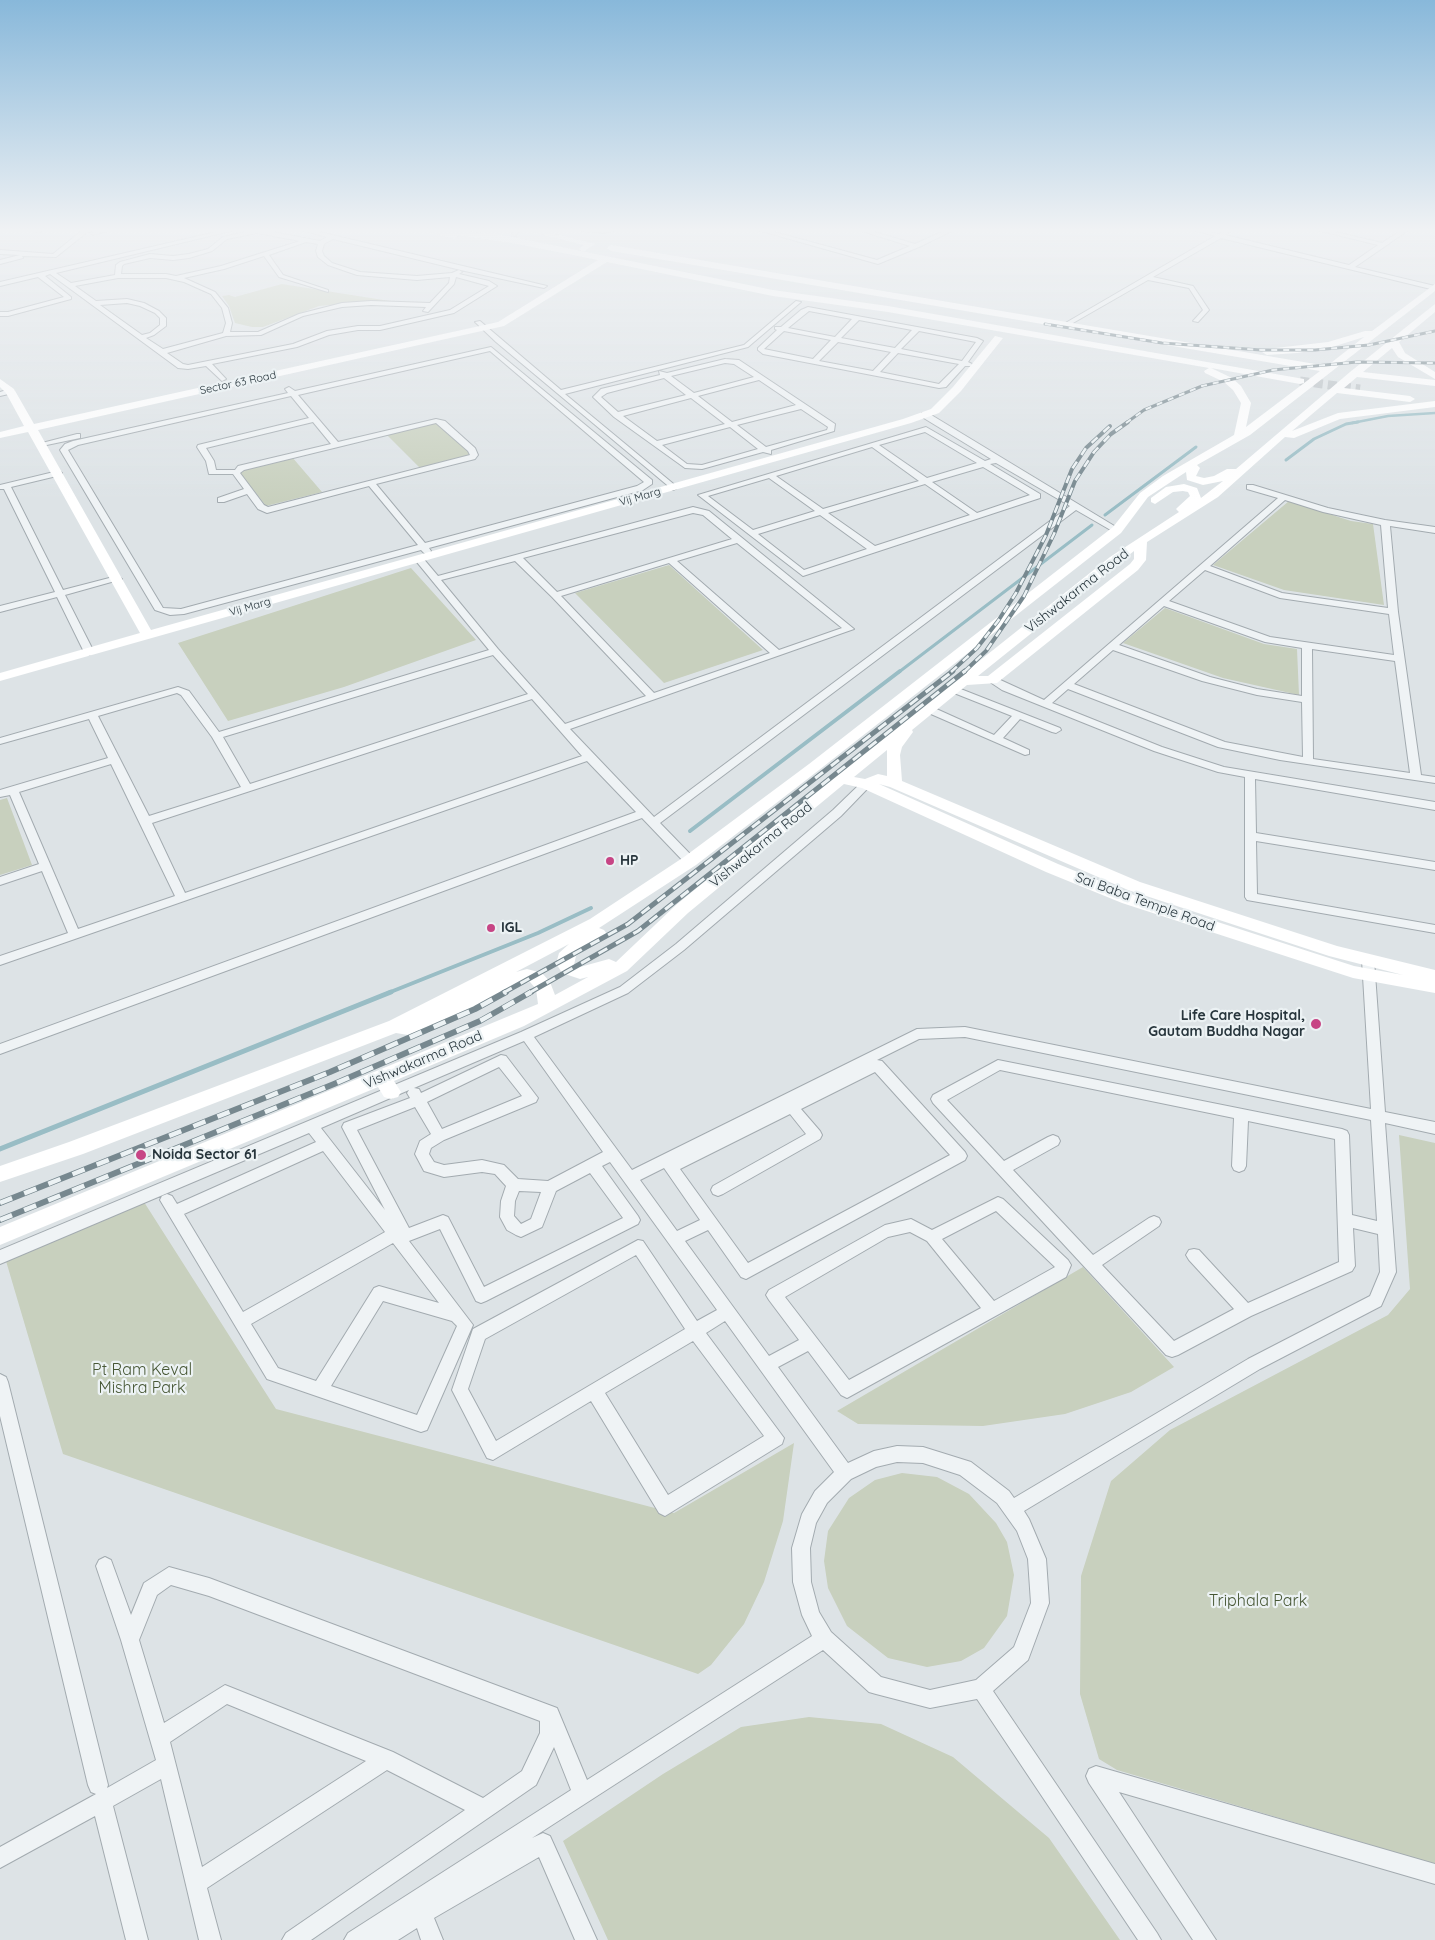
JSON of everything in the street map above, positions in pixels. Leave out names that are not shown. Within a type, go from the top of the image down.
[{"type":"main road","name":"Sector 63 Road","points":[[0,427],[29,425],[482,325],[492,320]]},
{"type":"main road","name":"Sector 63 Road","points":[[0,435],[29,425],[222,378],[509,320]]},
{"type":"main road","points":[[895,320],[1219,375]]},
{"type":"main road","points":[[925,320],[1194,366],[1304,379]]},
{"type":"main road","points":[[951,320],[1304,379]]},
{"type":"main road","points":[[1004,320],[1304,379]]},
{"type":"main road","points":[[1024,320],[1328,370]]},
{"type":"main road","name":"Vishwakarma Road","points":[[0,1174],[123,1130],[395,1026],[596,923],[690,860],[821,762],[1120,527],[1144,495],[1167,478],[1240,437],[1304,379],[1328,370],[1393,320]]},
{"type":"main road","name":"Vishwakarma Road","points":[[0,1236],[386,1084],[546,1008],[624,964],[682,909],[922,713],[1141,540],[1214,495],[1336,390],[1359,381],[1394,342],[1420,320]]},
{"type":"main road","points":[[1219,351],[1297,350],[1349,340],[1383,327]]},
{"type":"main road","points":[[673,488],[935,411],[957,389],[998,338]]},
{"type":"main road","points":[[1394,342],[1401,355],[1435,376]]},
{"type":"main road","points":[[1194,366],[1219,375],[1237,388],[1246,403],[1240,437]]},
{"type":"main road","points":[[1359,381],[1435,382]]},
{"type":"main road","points":[[1359,381],[1435,388]]},
{"type":"main road","points":[[1359,381],[1435,398]]},
{"type":"main road","points":[[0,382],[5,393],[42,444],[148,636]]},
{"type":"main road","points":[[1336,390],[1435,404]]},
{"type":"main road","points":[[1274,442],[1338,416],[1435,404]]},
{"type":"main road","points":[[1201,459],[1190,474],[1191,478],[1202,482],[1218,479],[1256,458]]},
{"type":"main road","points":[[1120,527],[1170,489],[1184,487],[1193,490],[1196,497],[1182,509],[1173,521]]},
{"type":"main road","name":"Vij Marg","points":[[0,676],[148,636],[424,554],[673,488]]},
{"type":"main road","points":[[958,685],[992,680],[1134,567],[1140,560],[1141,540]]},
{"type":"main road","points":[[895,783],[893,766],[895,747],[922,713]]},
{"type":"main road","name":"Sai Baba Temple Road","points":[[842,779],[866,784],[1052,868],[1128,899],[1344,969],[1368,967],[1435,976]]},
{"type":"main road","name":"Sai Baba Temple Road","points":[[866,784],[878,779],[895,783],[1134,886],[1335,952],[1368,967],[1435,987]]},
{"type":"main road","points":[[617,909],[616,923],[568,953],[565,964],[568,969],[580,973],[609,965],[624,964]]},
{"type":"main road","points":[[395,1026],[414,1029],[424,1027],[509,980],[527,975],[536,978],[544,987],[548,1002],[546,1008]]},
{"type":"street","points":[[118,320],[181,366],[207,363],[295,346],[327,333],[351,329],[380,328],[417,320]]},
{"type":"street","points":[[141,337],[152,334],[163,326],[163,320]]},
{"type":"street","points":[[226,334],[228,320]]},
{"type":"street","points":[[161,352],[226,334],[259,334],[291,320]]},
{"type":"street","points":[[560,393],[746,346],[778,320]]},
{"type":"street","points":[[793,320],[760,349],[762,352],[938,386],[943,385],[964,363],[980,341],[865,320]]},
{"type":"street","points":[[814,362],[856,320]]},
{"type":"street","points":[[1064,326],[1075,320]]},
{"type":"street","name":"Vij Marg","points":[[482,325],[498,341],[673,488]]},
{"type":"street","points":[[770,327],[976,366]]},
{"type":"street","points":[[874,374],[917,329]]},
{"type":"street","points":[[42,444],[291,391],[491,350],[649,482],[640,488],[424,554],[181,612],[160,610],[64,450],[76,443],[291,391],[498,341]]},
{"type":"street","points":[[725,361],[736,362],[760,378],[832,426],[830,432],[702,467],[685,466],[617,415],[597,397],[599,393],[725,361]]},
{"type":"street","points":[[207,363],[222,378]]},
{"type":"street","points":[[655,368],[764,450],[779,458]]},
{"type":"street","points":[[617,415],[760,378]]},
{"type":"street","points":[[291,391],[336,445]]},
{"type":"street","points":[[656,444],[802,406]]},
{"type":"street","points":[[925,415],[996,460],[1076,506],[1120,527]]},
{"type":"street","points":[[236,472],[261,507],[267,510],[468,460],[474,455],[472,450],[439,421],[241,468],[236,472],[212,472],[210,461],[201,447],[315,419]]},
{"type":"street","points":[[926,428],[984,464],[1037,496],[804,573],[702,494],[926,428]]},
{"type":"street","points":[[872,444],[976,516]]},
{"type":"street","points":[[752,533],[996,460]]},
{"type":"street","points":[[58,473],[3,486],[89,652]]},
{"type":"street","points":[[770,475],[874,550]]},
{"type":"street","points":[[371,484],[424,554],[436,579],[495,651],[589,757],[690,860]]},
{"type":"street","points":[[1250,487],[1282,498],[1385,523],[1435,530]]},
{"type":"street","points":[[221,500],[249,490]]},
{"type":"street","points":[[1045,704],[1282,498]]},
{"type":"street","points":[[652,823],[1076,506]]},
{"type":"street","points":[[436,579],[693,510],[706,513],[849,629],[564,728]]},
{"type":"street","points":[[1385,523],[1393,612],[1416,777]]},
{"type":"street","points":[[555,595],[737,540]]},
{"type":"street","points":[[517,558],[652,697]]},
{"type":"street","points":[[671,560],[777,654]]},
{"type":"street","points":[[1203,566],[1280,595],[1393,612]]},
{"type":"street","points":[[0,609],[117,579]]},
{"type":"street","points":[[1162,602],[1268,640],[1400,660]]},
{"type":"street","points":[[1307,645],[1308,761]]},
{"type":"street","points":[[1112,646],[1206,679],[1257,692],[1307,700]]},
{"type":"street","points":[[217,736],[495,651]]},
{"type":"street","points":[[992,680],[1006,688],[1158,749],[1222,770],[1435,806]]},
{"type":"street","points":[[958,685],[1019,715],[1056,730]]},
{"type":"street","points":[[1067,685],[1222,745],[1308,761],[1435,780]]},
{"type":"street","points":[[0,741],[178,690],[185,693],[217,736],[247,788]]},
{"type":"street","points":[[146,821],[534,695]]},
{"type":"street","points":[[922,713],[996,739],[1025,752]]},
{"type":"street","points":[[92,715],[146,821],[181,897]]},
{"type":"street","points":[[996,739],[1019,715]]},
{"type":"street","points":[[0,961],[589,757]]},
{"type":"street","points":[[0,794],[115,759]]},
{"type":"street","points":[[1250,776],[1251,897],[1435,928]]},
{"type":"street","points":[[0,1257],[311,1125],[386,1084],[411,1084],[526,1035],[624,990],[680,948],[837,813],[866,784]]},
{"type":"street","points":[[13,790],[75,936]]},
{"type":"street","points":[[0,1049],[645,813]]},
{"type":"street","points":[[1251,836],[1435,866]]},
{"type":"street","points":[[0,881],[45,866]]},
{"type":"street","points":[[1012,1509],[1254,1364],[1376,1301],[1388,1272],[1368,967]]},
{"type":"street","points":[[630,1178],[917,1034],[965,1032],[1435,1128]]},
{"type":"street","points":[[526,1035],[845,1473]]},
{"type":"street","points":[[594,1165],[633,1220],[481,1296],[443,1221],[406,1236],[349,1127],[417,1100],[501,1060],[530,1098],[439,1136],[425,1145],[422,1154],[430,1167],[444,1171],[482,1166],[498,1169],[514,1186],[550,1187],[613,1154]]},
{"type":"street","points":[[877,1065],[960,1156],[746,1272],[671,1167],[792,1107],[877,1065]]},
{"type":"street","points":[[998,1065],[1342,1135],[1347,1266],[1246,1311],[1172,1350],[1093,1263],[1002,1168],[938,1098],[998,1065]]},
{"type":"street","points":[[411,1084],[417,1100],[439,1136]]},
{"type":"street","points":[[718,1190],[815,1135],[792,1107]]},
{"type":"street","points":[[1238,1166],[1241,1115]]},
{"type":"street","points":[[311,1125],[326,1144],[465,1325],[421,1424],[273,1374],[171,1206],[326,1144]]},
{"type":"street","points":[[1002,1168],[1053,1141]]},
{"type":"street","points":[[514,1186],[508,1201],[507,1217],[512,1226],[521,1231],[537,1223],[550,1187]]},
{"type":"street","points":[[932,1237],[998,1204],[1009,1211],[1063,1265],[1061,1272],[847,1390],[774,1295],[885,1232],[911,1225],[932,1237],[992,1310]]},
{"type":"street","points":[[1345,1220],[1385,1229]]},
{"type":"street","points":[[675,1239],[710,1222]]},
{"type":"street","points":[[1093,1263],[1154,1222]]},
{"type":"street","points":[[241,1321],[395,1234]]},
{"type":"street","points":[[594,1391],[665,1507],[776,1438],[696,1331],[638,1246],[479,1334],[460,1390],[493,1452],[594,1391],[696,1331],[727,1312]]},
{"type":"street","points":[[1194,1255],[1246,1311]]},
{"type":"street","points":[[320,1390],[379,1293],[457,1315]]},
{"type":"street","points":[[767,1365],[810,1342]]},
{"type":"street","points":[[0,1382],[137,1940]]},
{"type":"street","points":[[897,1454],[923,1455],[964,1468],[1003,1497],[1023,1525],[1037,1559],[1040,1603],[1022,1653],[981,1688],[930,1699],[876,1685],[824,1639],[811,1615],[802,1582],[801,1548],[808,1520],[821,1497],[845,1473],[874,1459],[897,1454]]},
{"type":"street","points":[[105,1566],[130,1640],[167,1765],[210,1940]]},
{"type":"street","points":[[130,1640],[150,1589],[169,1576],[209,1586],[550,1715],[583,1794]]},
{"type":"street","points":[[386,1931],[583,1794],[824,1639]]},
{"type":"street","points":[[981,1688],[1150,1940]]},
{"type":"street","points":[[159,1738],[225,1694],[386,1759],[484,1809]]},
{"type":"street","points":[[293,1940],[529,1778],[550,1734],[550,1715]]},
{"type":"street","points":[[196,1883],[386,1759]]},
{"type":"street","points":[[0,1858],[100,1794],[167,1765]]},
{"type":"street","points":[[1205,1940],[1096,1776],[1435,1874]]},
{"type":"street","points":[[355,1940],[386,1931],[543,1843],[586,1940]]},
{"type":"street","points":[[422,1912],[432,1940]]},
{"type":"green space","points":[[234,320],[283,320],[263,327],[252,327],[235,323]]},
{"type":"green space","points":[[437,423],[472,455],[420,468],[387,435]]},
{"type":"green space","points":[[292,457],[322,492],[266,506],[238,470]]},
{"type":"green space","points":[[1289,501],[1351,521],[1373,524],[1384,605],[1284,590],[1213,565]]},
{"type":"green space","points":[[669,565],[763,650],[664,683],[575,593]]},
{"type":"green space","points":[[411,568],[476,640],[344,687],[228,721],[178,643]]},
{"type":"green space","points":[[1165,608],[1264,644],[1297,649],[1299,695],[1223,678],[1123,643]]},
{"type":"green space","points":[[7,798],[32,865],[0,875],[0,800]]},
{"type":"green space","name":"Triphala Park","points":[[1399,1135],[1435,1143],[1435,1864],[1117,1770],[1099,1759],[1080,1694],[1081,1576],[1111,1481],[1170,1430],[1388,1315],[1410,1289]]},
{"type":"green space","name":"Pt Ram Keval Mishra Park","points":[[144,1202],[276,1409],[674,1513],[794,1443],[783,1521],[764,1582],[744,1624],[711,1665],[698,1674],[63,1454],[6,1261]]},
{"type":"green space","points":[[1083,1267],[1174,1367],[1131,1392],[1065,1414],[983,1426],[858,1424],[837,1411]]},
{"type":"green space","points":[[902,1473],[937,1477],[969,1494],[996,1523],[1007,1542],[1014,1575],[1007,1616],[984,1648],[961,1661],[927,1667],[888,1658],[847,1626],[828,1588],[824,1561],[828,1531],[849,1498],[875,1480]]},
{"type":"green space","points":[[809,1717],[881,1724],[953,1757],[1049,1838],[1120,1940],[608,1940],[563,1841],[663,1774],[741,1727]]},
{"type":"waterway","points":[[1352,423],[1388,416],[1435,413]]},
{"type":"waterway","points":[[1352,423],[1358,422]]},
{"type":"waterway","points":[[1286,460],[1314,439],[1352,423]]},
{"type":"waterway","points":[[1105,515],[1196,447]]},
{"type":"waterway","points":[[899,672],[1092,525]]},
{"type":"waterway","points":[[690,831],[900,671]]},
{"type":"waterway","points":[[388,993],[538,933],[591,908]]},
{"type":"waterway","points":[[0,1149],[391,992]]},
{"type":"tunnel","points":[[1300,381],[1360,389]]},
{"type":"railway","points":[[1045,324],[1162,343],[1261,350],[1315,350],[1369,345],[1435,331]]},
{"type":"railway","points":[[1126,423],[1144,410],[1202,386],[1273,370],[1357,362],[1435,363]]},
{"type":"railway","points":[[964,672],[986,651],[1024,596],[1054,534],[1075,481],[1094,452],[1111,434],[1128,422]]},
{"type":"railway","points":[[951,672],[977,648],[998,621],[1016,593],[1046,535],[1072,469],[1086,448],[1110,426]]},
{"type":"railway","points":[[503,993],[628,924],[953,671]]},
{"type":"railway","points":[[529,993],[638,931],[965,671]]},
{"type":"railway","points":[[0,1203],[330,1072],[475,1009],[506,992]]},
{"type":"railway","points":[[0,1220],[334,1084],[480,1021],[531,992]]},
{"type":"place","name":"HP","points":[[610,861]]},
{"type":"place","name":"IGL","points":[[491,928]]},
{"type":"place","name":"Life Care Hospital, Gautam Buddha Nagar","points":[[1316,1024]]},
{"type":"place","name":"Noida Sector 61","points":[[141,1155]]}]
